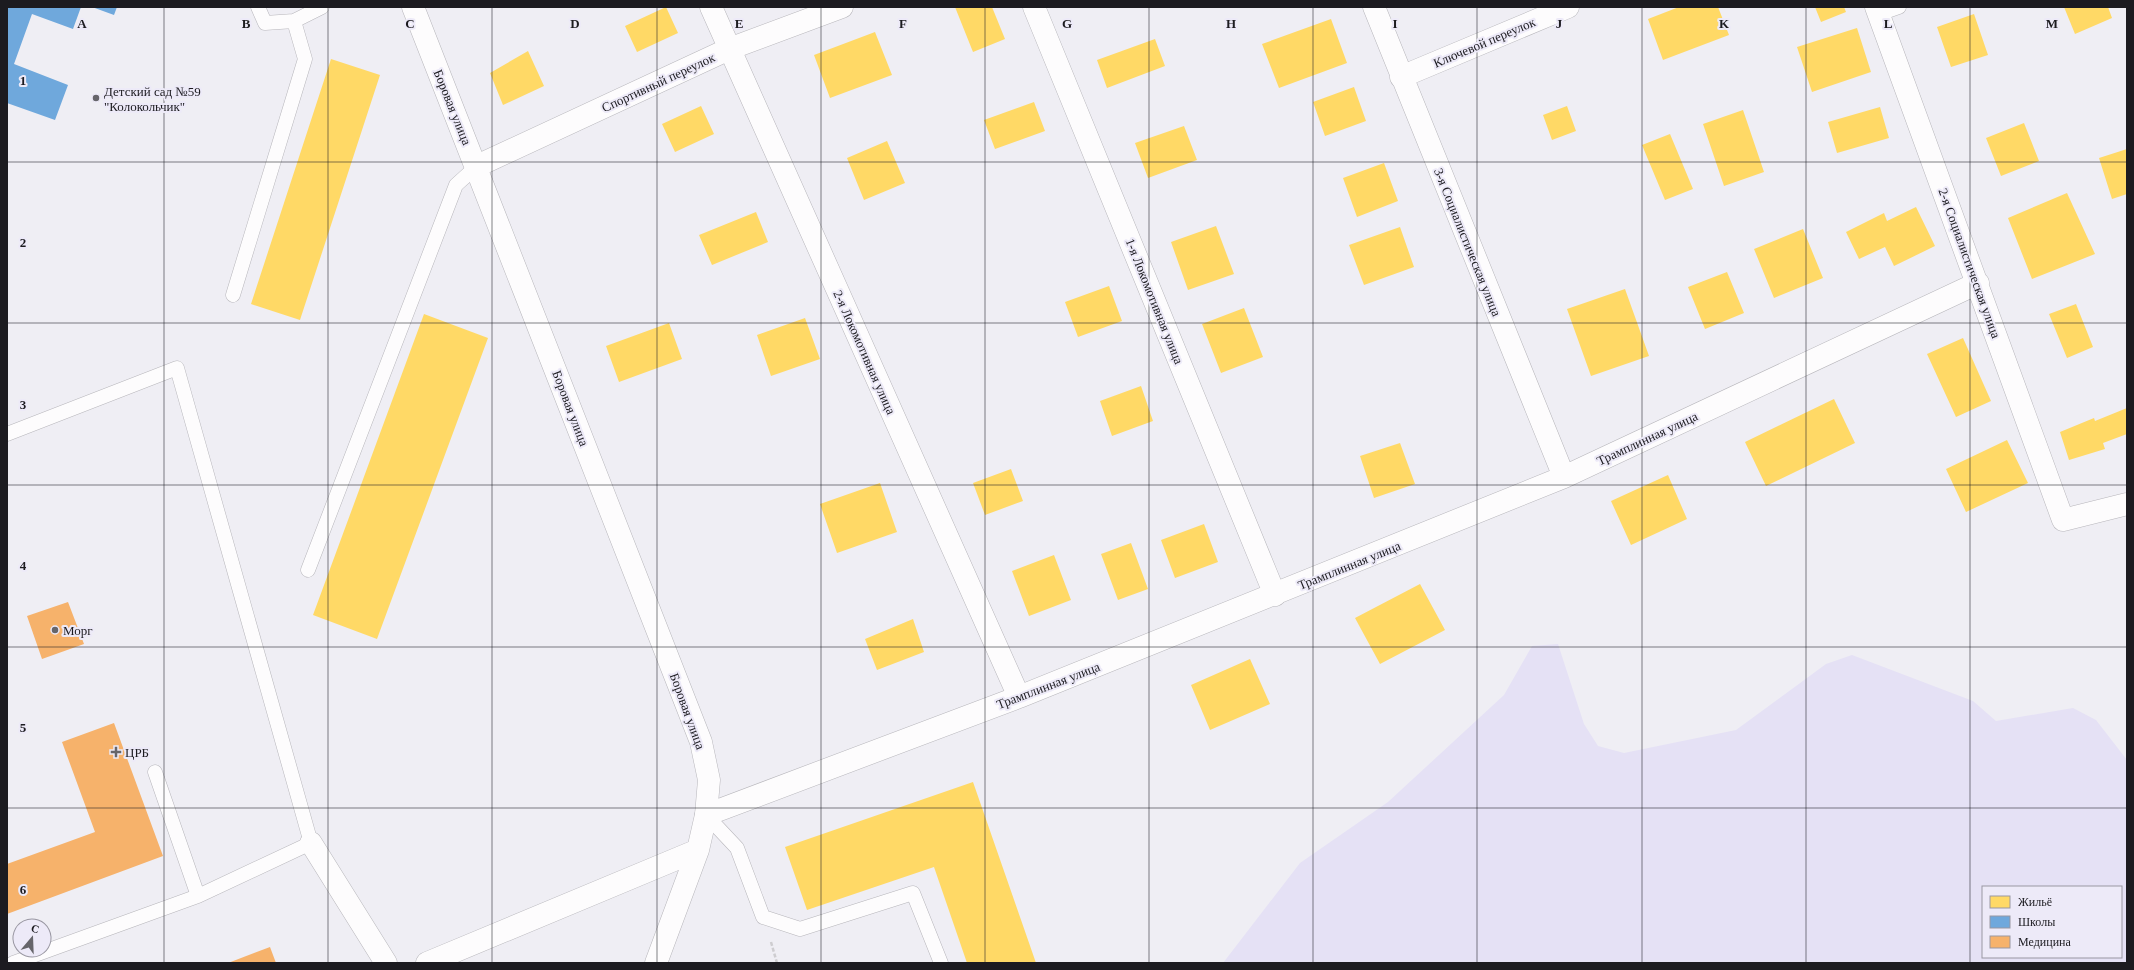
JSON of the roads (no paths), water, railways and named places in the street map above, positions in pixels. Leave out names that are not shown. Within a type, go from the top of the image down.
[{"type":"street","name":"Боровая улица","points":[[413,7],[477,166],[701,742],[709,780],[706,815],[698,850],[656,963]]},
{"type":"street","name":"2-я Локомотивная улица","points":[[711,7],[1019,697]]},
{"type":"street","name":"Спортивный переулок","points":[[477,166],[729,49],[842,7]]},
{"type":"street","name":"1-я Локомотивная улица","points":[[1034,7],[1275,595]]},
{"type":"street","name":"3-я Социалистическая улица","points":[[1374,7],[1400,76],[1564,477]]},
{"type":"street","name":"Ключевой переулок","points":[[1400,76],[1568,7]]},
{"type":"street","name":"2-я Социалистическая улица","points":[[1885,10],[1978,283],[2063,520],[2127,504]]},
{"type":"street","name":"Трамплинная улица","points":[[706,815],[1019,697],[1275,595],[1564,477],[1978,283]]},
{"type":"street","points":[[311,843],[386,963]]},
{"type":"street","points":[[427,963],[698,850]]},
{"type":"lane","points":[[258,7],[265,23],[294,21],[322,7]]},
{"type":"lane","points":[[233,295],[305,59],[294,21]]},
{"type":"lane","points":[[308,570],[456,185],[477,166]]},
{"type":"lane","points":[[7,434],[177,368],[311,843],[198,896],[13,963]]},
{"type":"lane","points":[[155,772],[198,896]]},
{"type":"lane","points":[[706,815],[737,848],[763,917],[800,929],[913,893],[941,963]]},
{"type":"place","name":"Детский сад №59 \"Колокольчик\"","points":[[96,98]]},
{"type":"place","name":"Морг","points":[[55,630]]},
{"type":"place","name":"ЦРБ","points":[[116,752]]}]
